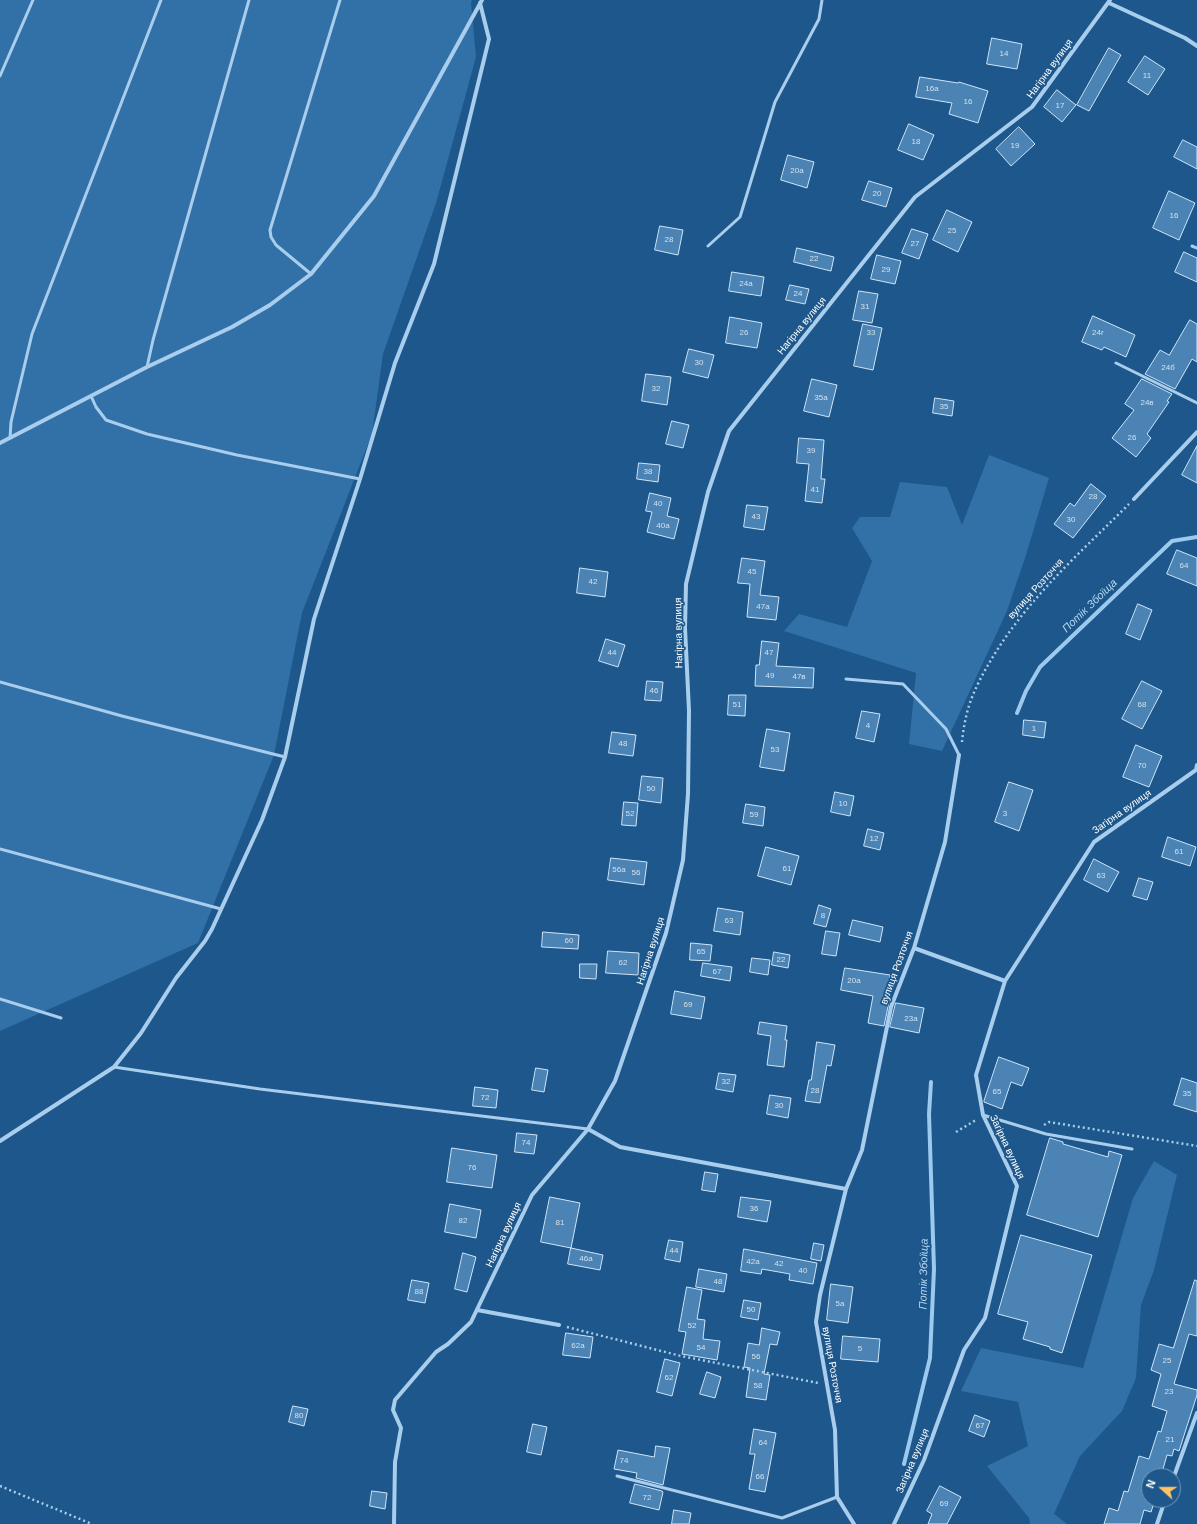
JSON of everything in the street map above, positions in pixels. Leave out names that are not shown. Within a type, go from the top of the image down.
[{"type":"street","points":[[0,443],[147,367],[232,327],[270,305],[311,274],[374,196],[481,1]]},
{"type":"street","points":[[0,1141],[114,1067],[141,1033],[176,978],[205,941],[262,820],[285,757],[314,619],[360,479],[395,363],[434,264],[489,40],[481,1]]},
{"type":"street","points":[[1109,1],[1185,38],[1197,46]]},
{"type":"street","name":"Нагірна вулиця","points":[[394,1524],[396,1462],[401,1428],[394,1410],[395,1400],[436,1352],[448,1344],[471,1322],[532,1195],[588,1129],[614,1081],[666,933],[683,860],[688,771],[689,712],[685,628],[686,584],[708,492],[729,431],[916,197],[1032,108],[1109,1]]},
{"type":"street","points":[[1134,499],[1197,432]]},
{"type":"street","name":"вулиця Розточчя","points":[[837,1497],[835,1430],[816,1322],[820,1295],[846,1189],[862,1150],[891,1007],[914,948],[945,842],[960,755]]},
{"type":"street","name":"Загірна вулиця","points":[[894,1524],[924,1460],[964,1350],[985,1318],[1017,1186],[984,1115],[976,1075],[1005,981],[1094,842],[1196,770],[1197,765]]},
{"type":"street","points":[[914,948],[1005,981]]},
{"type":"street","points":[[588,1129],[620,1146],[846,1189]]},
{"type":"street","points":[[477,1310],[559,1325]]},
{"type":"street","points":[[1177,1468],[1197,1413]]},
{"type":"street","points":[[837,1497],[854,1524]]},
{"type":"street","points":[[1157,1524],[1162,1508]]},
{"type":"lane","points":[[0,76],[33,0]]},
{"type":"lane","points":[[10,438],[11,422],[32,334],[161,0]]},
{"type":"lane","points":[[147,367],[152,340],[248,0]]},
{"type":"lane","points":[[311,274],[276,245],[271,237],[270,230],[340,0]]},
{"type":"lane","points":[[708,246],[740,217],[775,102],[819,19],[822,0]]},
{"type":"lane","points":[[1192,246],[1197,248]]},
{"type":"lane","points":[[1116,363],[1197,403]]},
{"type":"lane","points":[[91,396],[106,420],[147,434],[238,455],[360,479]]},
{"type":"lane","points":[[846,680],[903,684],[946,728],[960,755]]},
{"type":"lane","points":[[0,682],[129,718],[285,757]]},
{"type":"lane","points":[[0,849],[221,909]]},
{"type":"lane","points":[[0,999],[62,1018]]},
{"type":"lane","points":[[114,1067],[260,1089],[588,1129]]},
{"type":"lane","points":[[984,1115],[1046,1134],[1132,1149]]},
{"type":"lane","points":[[617,1476],[782,1518],[837,1497]]},
{"type":"path","name":"вулиця Розточчя","points":[[960,755],[965,722],[975,691],[991,660],[1013,626],[1051,581],[1134,499]]},
{"type":"path","points":[[956,1132],[984,1115]]},
{"type":"path","points":[[1035,1130],[1049,1122],[1197,1146]]},
{"type":"path","points":[[559,1325],[681,1356],[827,1385]]},
{"type":"path","points":[[0,1486],[92,1524]]},
{"type":"shaded area","points":[[0,0],[472,0],[471,3],[476,57],[436,203],[383,354],[372,434],[302,613],[274,755],[198,943],[0,1031]]},
{"type":"shaded area","points":[[989,455],[1049,478],[1026,555],[1007,611],[942,751],[909,744],[916,673],[784,631],[799,614],[847,627],[872,561],[852,528],[860,517],[890,517],[900,482],[947,487],[962,525]]},
{"type":"shaded area","points":[[1154,1161],[1177,1175],[1154,1270],[1141,1305],[1136,1378],[1122,1411],[1080,1456],[1054,1514],[1067,1524],[1030,1524],[1029,1518],[987,1466],[1028,1446],[1018,1402],[961,1391],[981,1348],[1083,1368],[1133,1198]]},
{"type":"building","points":[[992,38],[1022,44],[1017,69],[987,64]]},
{"type":"building","points":[[1109,48],[1121,55],[1089,111],[1077,105]]},
{"type":"building","points":[[1145,56],[1165,69],[1148,95],[1128,82]]},
{"type":"building","points":[[920,77],[959,82],[988,91],[978,123],[949,114],[952,103],[916,97]]},
{"type":"building","points":[[1057,90],[1076,105],[1062,122],[1044,107]]},
{"type":"building","points":[[909,124],[934,135],[923,160],[898,150]]},
{"type":"building","points":[[1019,127],[1035,144],[1011,166],[996,149]]},
{"type":"building","points":[[1183,140],[1197,147],[1197,169],[1174,157]]},
{"type":"building","points":[[788,155],[814,162],[807,188],[781,180]]},
{"type":"building","points":[[869,181],[892,188],[886,207],[862,200]]},
{"type":"building","points":[[1169,191],[1195,203],[1179,240],[1153,228]]},
{"type":"building","points":[[947,210],[972,222],[958,252],[933,240]]},
{"type":"building","points":[[660,226],[683,230],[678,255],[655,250]]},
{"type":"building","points":[[912,229],[928,234],[919,259],[902,253]]},
{"type":"building","points":[[797,248],[834,257],[831,271],[794,262]]},
{"type":"building","points":[[1184,252],[1197,258],[1197,282],[1175,272]]},
{"type":"building","points":[[877,255],[901,261],[895,284],[871,279]]},
{"type":"building","points":[[732,272],[764,277],[761,296],[729,291]]},
{"type":"building","points":[[790,285],[809,289],[805,304],[786,300]]},
{"type":"building","points":[[859,291],[878,294],[872,323],[853,320]]},
{"type":"building","points":[[1093,316],[1135,335],[1126,357],[1104,347],[1102,350],[1082,342]]},
{"type":"building","points":[[730,317],[762,323],[757,348],[726,343]]},
{"type":"building","points":[[1190,320],[1197,324],[1197,362],[1192,359],[1175,389],[1145,374],[1160,350],[1169,355]]},
{"type":"building","points":[[863,324],[882,328],[873,370],[854,366]]},
{"type":"building","points":[[689,349],[714,355],[708,378],[683,372]]},
{"type":"building","points":[[646,374],[671,377],[667,405],[642,401]]},
{"type":"building","points":[[812,379],[837,385],[829,417],[804,411]]},
{"type":"building","points":[[1142,379],[1172,394],[1167,401],[1169,402],[1147,434],[1151,438],[1136,457],[1112,438],[1134,410],[1125,404]]},
{"type":"building","points":[[935,398],[954,401],[952,416],[933,413]]},
{"type":"building","points":[[672,421],[689,425],[683,448],[666,444]]},
{"type":"building","points":[[799,438],[824,440],[821,479],[825,479],[822,503],[805,501],[809,464],[797,463]]},
{"type":"building","points":[[1197,446],[1197,483],[1182,475]]},
{"type":"building","points":[[639,463],[660,465],[658,482],[637,479]]},
{"type":"building","points":[[1091,484],[1106,496],[1073,538],[1054,524],[1070,503],[1074,506]]},
{"type":"building","points":[[650,493],[671,498],[667,516],[679,519],[674,539],[647,532],[652,512],[646,511]]},
{"type":"building","points":[[747,505],[768,507],[764,530],[744,527]]},
{"type":"building","points":[[1177,550],[1197,558],[1197,586],[1167,574]]},
{"type":"building","points":[[742,558],[765,561],[760,595],[779,597],[776,620],[747,617],[750,584],[738,583]]},
{"type":"building","points":[[580,568],[608,572],[605,597],[577,593]]},
{"type":"building","points":[[1138,604],[1152,610],[1140,640],[1126,634]]},
{"type":"building","points":[[606,639],[625,645],[618,667],[599,661]]},
{"type":"building","points":[[762,641],[779,643],[776,666],[814,668],[813,688],[755,686],[756,665],[759,665]]},
{"type":"building","points":[[647,681],[663,682],[661,701],[645,700]]},
{"type":"building","points":[[1142,681],[1162,691],[1142,729],[1122,719]]},
{"type":"building","points":[[729,695],[746,695],[745,716],[728,715]]},
{"type":"building","points":[[862,711],[880,714],[874,742],[856,738]]},
{"type":"building","points":[[1024,720],[1046,722],[1044,738],[1023,735]]},
{"type":"building","points":[[767,729],[790,733],[784,771],[760,767]]},
{"type":"building","points":[[612,732],[636,735],[633,756],[609,753]]},
{"type":"building","points":[[1136,745],[1162,756],[1149,787],[1123,777]]},
{"type":"building","points":[[642,776],[663,778],[661,803],[639,800]]},
{"type":"building","points":[[1009,782],[1033,790],[1019,831],[995,822]]},
{"type":"building","points":[[835,792],[854,796],[850,816],[831,812]]},
{"type":"building","points":[[624,802],[638,803],[636,826],[622,825]]},
{"type":"building","points":[[746,804],[765,807],[763,826],[743,823]]},
{"type":"building","points":[[868,829],[884,833],[880,850],[864,846]]},
{"type":"building","points":[[1168,837],[1196,847],[1190,866],[1162,857]]},
{"type":"building","points":[[766,847],[799,856],[791,885],[758,876]]},
{"type":"building","points":[[611,858],[647,862],[644,885],[608,880]]},
{"type":"building","points":[[1094,859],[1119,872],[1108,892],[1084,880]]},
{"type":"building","points":[[1139,878],[1153,882],[1147,900],[1133,896]]},
{"type":"building","points":[[819,905],[831,909],[826,927],[814,924]]},
{"type":"building","points":[[718,908],[743,912],[740,935],[714,931]]},
{"type":"building","points":[[853,920],[883,927],[880,942],[849,935]]},
{"type":"building","points":[[826,931],[840,933],[836,956],[822,954]]},
{"type":"building","points":[[543,932],[579,935],[578,949],[542,947]]},
{"type":"building","points":[[691,943],[712,945],[710,961],[690,960]]},
{"type":"building","points":[[608,951],[639,953],[638,975],[606,973]]},
{"type":"building","points":[[774,952],[790,955],[788,968],[772,965]]},
{"type":"building","points":[[752,958],[770,960],[768,975],[750,972]]},
{"type":"building","points":[[703,963],[732,967],[730,981],[701,976]]},
{"type":"building","points":[[580,964],[597,964],[596,979],[580,978]]},
{"type":"building","points":[[845,968],[890,975],[886,1001],[889,1002],[884,1026],[868,1023],[873,996],[841,990]]},
{"type":"building","points":[[675,991],[705,997],[701,1019],[671,1014]]},
{"type":"building","points":[[896,1003],[924,1008],[919,1033],[890,1027]]},
{"type":"building","points":[[760,1022],[787,1026],[784,1067],[767,1065],[771,1036],[758,1034]]},
{"type":"building","points":[[817,1042],[835,1045],[831,1066],[827,1065],[820,1103],[805,1101],[809,1080],[811,1080]]},
{"type":"building","points":[[999,1057],[1029,1068],[1022,1086],[1011,1082],[1002,1109],[984,1102]]},
{"type":"building","points":[[536,1068],[548,1070],[544,1092],[532,1090]]},
{"type":"building","points":[[719,1073],[736,1075],[733,1092],[716,1089]]},
{"type":"building","points":[[1182,1078],[1197,1083],[1197,1112],[1174,1105]]},
{"type":"building","points":[[475,1087],[498,1090],[496,1108],[473,1106]]},
{"type":"building","points":[[770,1095],[791,1098],[788,1118],[767,1114]]},
{"type":"building","points":[[517,1133],[537,1135],[534,1154],[515,1152]]},
{"type":"building","points":[[1050,1138],[1063,1142],[1063,1144],[1108,1157],[1109,1151],[1122,1155],[1098,1237],[1027,1215]]},
{"type":"building","points":[[452,1148],[497,1155],[492,1188],[447,1182]]},
{"type":"building","points":[[705,1172],[718,1174],[715,1192],[702,1190]]},
{"type":"building","points":[[550,1197],[580,1203],[571,1248],[541,1242]]},
{"type":"building","points":[[741,1197],[771,1201],[767,1222],[738,1217]]},
{"type":"building","points":[[450,1204],[481,1210],[476,1238],[445,1232]]},
{"type":"building","points":[[1021,1235],[1092,1255],[1062,1353],[1050,1349],[1050,1347],[1023,1339],[1028,1322],[998,1314]]},
{"type":"building","points":[[669,1240],[683,1242],[680,1262],[665,1259]]},
{"type":"building","points":[[814,1243],[824,1245],[821,1261],[811,1259]]},
{"type":"building","points":[[571,1248],[603,1255],[600,1270],[568,1264]]},
{"type":"building","points":[[744,1249],[817,1263],[813,1284],[789,1280],[790,1274],[762,1269],[761,1274],[741,1271]]},
{"type":"building","points":[[463,1253],[476,1257],[467,1292],[455,1289]]},
{"type":"building","points":[[699,1269],[727,1274],[724,1292],[696,1287]]},
{"type":"building","points":[[412,1280],[429,1283],[425,1303],[408,1300]]},
{"type":"building","points":[[1195,1280],[1197,1281],[1197,1336],[1189,1334],[1174,1384],[1197,1390],[1197,1395],[1179,1451],[1174,1449],[1172,1456],[1167,1455],[1163,1468],[1141,1468],[1141,1508],[1152,1508],[1151,1512],[1144,1510],[1140,1524],[1104,1524],[1109,1508],[1118,1511],[1124,1491],[1128,1492],[1139,1456],[1149,1459],[1158,1431],[1161,1432],[1167,1411],[1152,1406],[1161,1374],[1151,1370],[1159,1344],[1173,1348]]},
{"type":"building","points":[[831,1284],[853,1287],[848,1323],[827,1320]]},
{"type":"building","points":[[687,1287],[702,1290],[697,1319],[705,1320],[703,1339],[720,1341],[717,1360],[682,1354],[686,1332],[679,1331]]},
{"type":"building","points":[[744,1300],[761,1303],[758,1320],[741,1317]]},
{"type":"building","points":[[762,1328],[780,1332],[777,1345],[770,1344],[764,1374],[770,1375],[766,1400],[746,1397],[750,1368],[744,1367],[748,1343],[759,1345]]},
{"type":"building","points":[[566,1333],[593,1337],[590,1358],[563,1355]]},
{"type":"building","points":[[843,1336],[880,1339],[878,1362],[841,1359]]},
{"type":"building","points":[[665,1359],[680,1363],[672,1396],[657,1392]]},
{"type":"building","points":[[707,1372],[721,1377],[715,1398],[700,1394]]},
{"type":"building","points":[[293,1406],[308,1409],[304,1426],[289,1422]]},
{"type":"building","points":[[975,1415],[990,1421],[984,1437],[969,1431]]},
{"type":"building","points":[[533,1424],[547,1427],[541,1455],[527,1452]]},
{"type":"building","points":[[754,1429],[776,1433],[765,1492],[749,1489],[755,1454],[750,1454]]},
{"type":"building","points":[[656,1446],[670,1448],[663,1485],[636,1478],[637,1473],[614,1469],[618,1450],[654,1457]]},
{"type":"building","points":[[635,1484],[663,1492],[659,1510],[630,1503]]},
{"type":"building","points":[[940,1486],[961,1497],[947,1524],[928,1524],[932,1514],[927,1511]]},
{"type":"building","points":[[372,1491],[387,1493],[385,1509],[370,1506]]},
{"type":"building","points":[[674,1510],[691,1513],[689,1524],[672,1524]]},
{"type":"waterway","name":"Потік Збоїща","points":[[1017,713],[1026,691],[1040,667],[1172,541],[1197,537]]},
{"type":"waterway","name":"Потік Збоїща","points":[[904,1464],[930,1358],[934,1269],[929,1114],[931,1082]]}]
